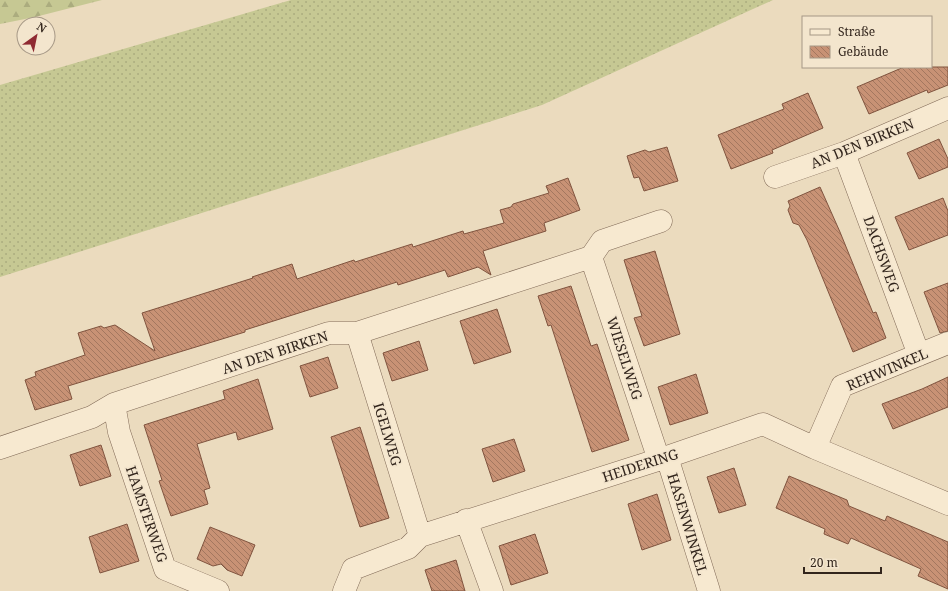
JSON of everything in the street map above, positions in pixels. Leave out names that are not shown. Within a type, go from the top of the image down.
[{"type":"street","name":"AN DEN BIRKEN","points":[[775,177],[844,153],[948,108]]},
{"type":"street","name":"DACHSWEG","points":[[844,153],[919,355]]},
{"type":"street","points":[[592,257],[602,241],[660,221]]},
{"type":"street","name":"AN DEN BIRKEN","points":[[0,448],[92,417],[114,404],[329,333],[357,332],[592,257]]},
{"type":"street","name":"WIESELWEG","points":[[592,257],[663,458]]},
{"type":"street","name":"IGELWEG","points":[[357,332],[420,536]]},
{"type":"street","name":"REHWINKEL","points":[[815,448],[842,386],[948,343]]},
{"type":"street","name":"HAMSTERWEG","points":[[114,404],[119,432],[165,569],[218,591]]},
{"type":"street","name":"HEIDERING","points":[[344,591],[353,569],[408,548],[420,536],[663,458],[763,424],[815,448],[948,504]]},
{"type":"street","name":"HASENWINKEL","points":[[663,458],[708,591]]},
{"type":"street","points":[[466,520],[492,591]]},
{"type":"green space","points":[[0,0],[102,0],[39,16],[16,16],[16,21],[0,24]]},
{"type":"green space","points":[[291,0],[773,0],[542,105],[0,277],[0,85]]},
{"type":"building","points":[[948,67],[948,85],[928,93],[927,90],[869,114],[857,87],[902,68]]},
{"type":"building","points":[[808,93],[823,128],[772,150],[773,153],[731,169],[718,135],[784,109],[782,104]]},
{"type":"building","points":[[939,139],[948,159],[948,167],[919,179],[907,153]]},
{"type":"building","points":[[667,147],[678,181],[644,191],[639,177],[634,178],[627,156],[645,150],[649,152]]},
{"type":"building","points":[[568,178],[580,210],[544,223],[546,231],[483,251],[491,275],[478,267],[448,277],[445,270],[398,285],[397,282],[245,330],[245,332],[68,386],[72,399],[35,410],[25,380],[36,376],[35,372],[85,355],[78,333],[101,326],[104,328],[115,325],[155,351],[142,313],[292,264],[297,279],[354,260],[355,262],[412,244],[413,247],[463,231],[464,234],[504,223],[500,210],[511,207],[513,204],[549,193],[546,186]]},
{"type":"building","points":[[820,187],[873,313],[876,312],[886,338],[853,352],[807,240],[799,225],[793,223],[788,210],[790,206],[788,201]]},
{"type":"building","points":[[943,198],[948,211],[948,235],[909,250],[895,217]]},
{"type":"building","points":[[655,251],[680,334],[644,346],[634,318],[642,316],[624,260]]},
{"type":"building","points":[[948,283],[948,331],[940,333],[924,292]]},
{"type":"building","points":[[571,286],[591,346],[597,344],[629,440],[592,452],[551,325],[548,326],[538,296]]},
{"type":"building","points":[[497,309],[511,352],[474,364],[460,321]]},
{"type":"building","points":[[419,341],[428,370],[392,381],[383,353]]},
{"type":"building","points":[[328,357],[338,388],[310,397],[300,366]]},
{"type":"building","points":[[696,374],[708,413],[670,425],[658,387]]},
{"type":"building","points":[[948,377],[948,407],[893,429],[882,404],[922,389]]},
{"type":"building","points":[[258,379],[273,429],[238,440],[236,432],[197,444],[210,488],[204,490],[208,504],[171,516],[159,481],[162,480],[144,425],[225,399],[223,391]]},
{"type":"building","points":[[360,427],[389,518],[360,527],[331,437]]},
{"type":"building","points":[[514,439],[525,471],[493,482],[482,449]]},
{"type":"building","points":[[101,445],[111,476],[80,486],[70,455]]},
{"type":"building","points":[[734,468],[746,505],[719,513],[707,477]]},
{"type":"building","points":[[789,476],[847,500],[849,506],[885,521],[887,516],[948,542],[948,589],[918,576],[921,569],[851,538],[848,544],[824,534],[825,529],[776,508]]},
{"type":"building","points":[[657,494],[671,540],[642,550],[628,504]]},
{"type":"building","points":[[127,524],[139,561],[100,573],[89,537]]},
{"type":"building","points":[[210,527],[255,545],[242,576],[227,570],[221,564],[213,566],[197,559]]},
{"type":"building","points":[[535,534],[548,573],[511,585],[499,546]]},
{"type":"building","points":[[456,560],[465,591],[432,591],[425,570]]}]
